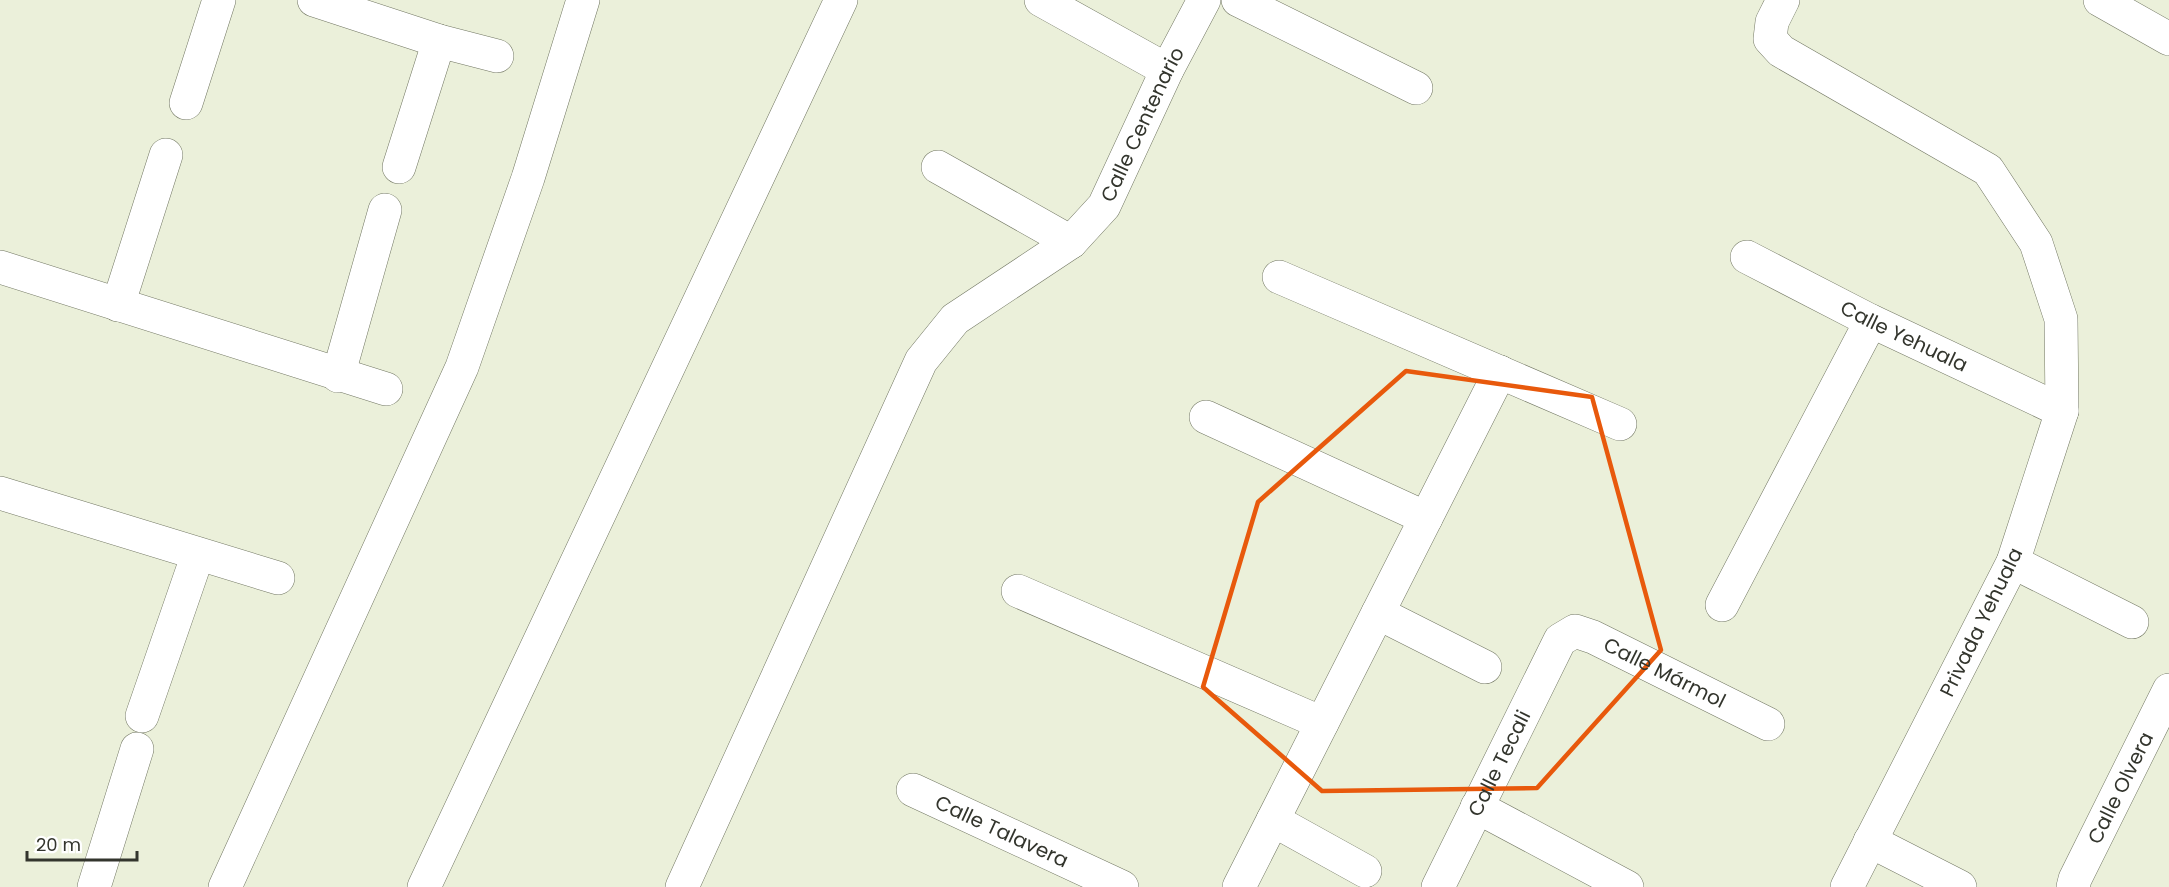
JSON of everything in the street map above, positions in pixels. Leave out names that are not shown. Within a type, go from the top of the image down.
[{"type":"street","points":[[186,103],[219,0]]},
{"type":"street","points":[[314,0],[439,41],[497,56]]},
{"type":"street","points":[[225,887],[462,367],[528,178],[583,0]]},
{"type":"street","points":[[424,887],[841,0]]},
{"type":"street","points":[[1041,0],[1167,70]]},
{"type":"street","name":"Calle Centenario","points":[[682,887],[921,361],[955,319],[1071,242],[1104,206],[1167,70],[1204,0]]},
{"type":"street","points":[[1238,0],[1416,88]]},
{"type":"street","name":"Privada Yehuala","points":[[1783,0],[1772,22],[1770,39],[1781,51],[1988,170],[2036,243],[2061,319],[2061,411],[2013,562],[1870,841]]},
{"type":"street","points":[[2100,0],[2169,39]]},
{"type":"street","points":[[399,167],[439,41]]},
{"type":"street","points":[[118,305],[166,155]]},
{"type":"street","points":[[938,167],[1071,242]]},
{"type":"street","points":[[338,376],[385,210]]},
{"type":"street","name":"Calle Yehuala","points":[[1747,257],[1871,321],[2061,411]]},
{"type":"street","points":[[0,267],[338,376],[386,389]]},
{"type":"street","points":[[1279,277],[1620,424]]},
{"type":"street","points":[[1722,605],[1871,321]]},
{"type":"street","points":[[1239,887],[1500,372]]},
{"type":"street","points":[[1206,417],[1426,518]]},
{"type":"street","points":[[0,493],[278,578]]},
{"type":"street","points":[[142,716],[198,554]]},
{"type":"street","points":[[2013,562],[2132,622]]},
{"type":"street","points":[[1018,591],[1322,723]]},
{"type":"street","points":[[1378,613],[1485,668]]},
{"type":"street","name":"Calle Mármol","points":[[1560,640],[1575,631],[1593,638],[1768,724]]},
{"type":"street","name":"Calle Tecali","points":[[1438,887],[1560,640]]},
{"type":"street","name":"Calle Olvera","points":[[2073,887],[2169,690]]},
{"type":"street","points":[[94,887],[136,749]]},
{"type":"street","name":"Calle Talavera","points":[[913,790],[1122,887]]},
{"type":"street","points":[[1477,807],[1627,887]]},
{"type":"street","points":[[1273,820],[1365,871]]},
{"type":"street","points":[[1847,887],[1870,841],[1960,887]]},
{"type":"highlighted area","points":[[1406,371],[1592,397],[1661,650],[1537,788],[1322,791],[1203,687],[1258,502]]}]
